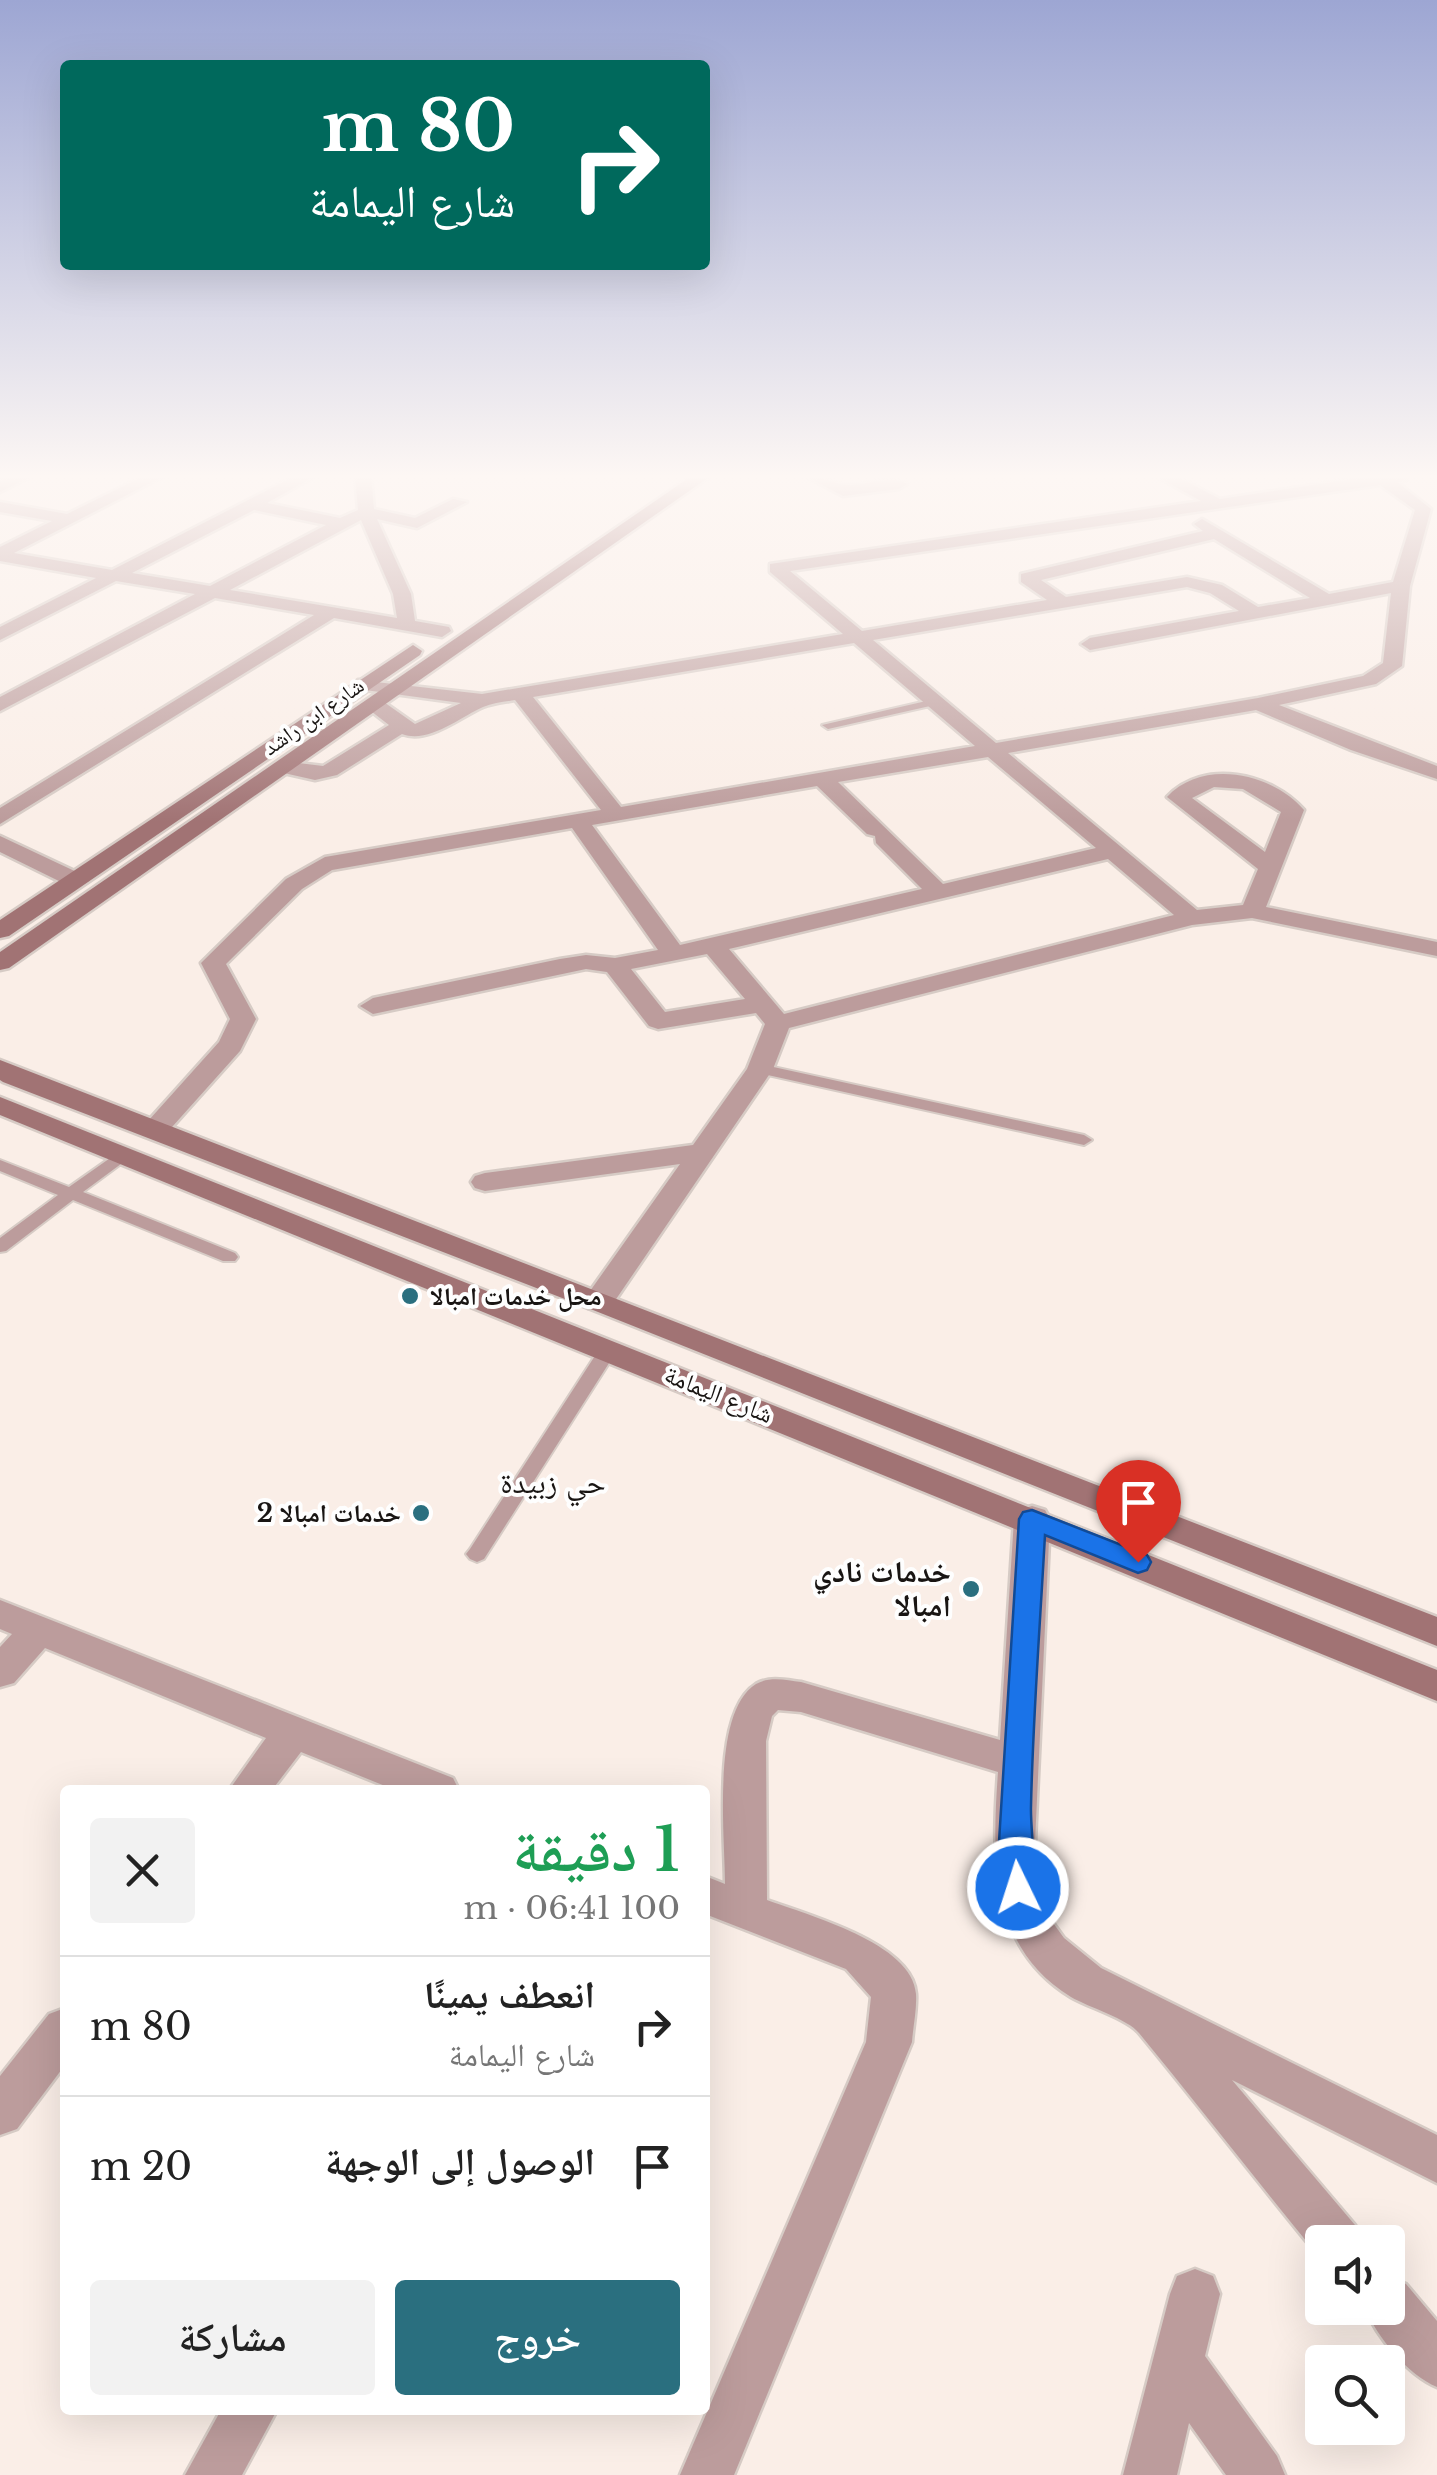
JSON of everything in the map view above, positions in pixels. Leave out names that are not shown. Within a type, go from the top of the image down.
[{"type":"main road","name":"شارع ابن راشد","points":[[0,963],[282,768],[442,631],[503,590]]},
{"type":"main road","name":"شارع ابن راشد","points":[[0,931],[369,694],[395,689],[537,590]]},
{"type":"main road","name":"شارع اليمامة","points":[[0,1068],[1437,1632]]},
{"type":"main road","name":"شارع اليمامة","points":[[0,1105],[1032,1519],[1437,1686]]},
{"type":"main road","points":[[1243,1606],[1263,1564]]},
{"type":"street","points":[[0,634],[85,590]]},
{"type":"street","points":[[0,706],[210,590]]},
{"type":"street","points":[[214,590],[442,631]]},
{"type":"street","points":[[400,590],[407,625]]},
{"type":"street","points":[[802,590],[1192,918]]},
{"type":"street","points":[[1046,590],[1063,603]]},
{"type":"street","points":[[395,689],[482,700],[1137,590]]},
{"type":"street","points":[[1214,590],[1253,612]]},
{"type":"street","points":[[1310,590],[1322,598]]},
{"type":"street","points":[[1090,644],[1371,590]]},
{"type":"street","points":[[154,1130],[231,1045],[243,1019],[213,963],[294,884],[325,864],[1258,704],[1369,680],[1392,666],[1400,590]]},
{"type":"street","points":[[0,816],[333,611]]},
{"type":"street","points":[[369,694],[412,732],[482,700]]},
{"type":"street","points":[[519,694],[617,816]]},
{"type":"street","points":[[1258,704],[1358,746],[1437,773]]},
{"type":"street","points":[[282,768],[315,774],[330,772],[401,726]]},
{"type":"street","points":[[823,780],[938,892]]},
{"type":"street","points":[[1252,911],[1272,869],[1293,810],[1261,787],[1243,780],[1216,780],[1195,786],[1178,798],[1272,869]]},
{"type":"street","points":[[579,823],[674,954]]},
{"type":"street","points":[[0,843],[75,880]]},
{"type":"street","points":[[373,1006],[560,966],[586,962],[615,966],[674,954],[1113,851]]},
{"type":"street","points":[[615,966],[658,1021],[770,1014],[1192,918],[1252,911],[1437,948]]},
{"type":"street","points":[[599,1301],[760,1069],[770,1014],[713,945]]},
{"type":"street","points":[[485,1182],[703,1152]]},
{"type":"street","points":[[1032,1519],[1014,1842],[1018,1888],[1030,1930],[1049,1957],[1072,1974],[1437,2160]]},
{"type":"street","points":[[0,1614],[427,1785]]},
{"type":"street","points":[[0,1672],[40,1630]]},
{"type":"street","points":[[746,1911],[746,1742],[754,1708],[771,1694],[801,1697],[1017,1761]]},
{"type":"street","points":[[253,1785],[294,1731]]},
{"type":"street","points":[[707,2475],[889,2042],[894,1991],[861,1955],[710,1898]]},
{"type":"street","points":[[1150,2016],[1324,2225]]},
{"type":"street","points":[[0,2113],[60,2035]]},
{"type":"street","points":[[1150,2475],[1195,2294]]},
{"type":"street","points":[[1405,2322],[1437,2361]]},
{"type":"street","points":[[1178,2362],[1258,2475]]},
{"type":"street","points":[[212,2475],[247,2415]]},
{"type":"lane","points":[[828,725],[935,702]]},
{"type":"lane","points":[[760,1069],[1084,1140]]},
{"type":"lane","points":[[0,1247],[123,1154]]},
{"type":"lane","points":[[0,1165],[229,1257]]},
{"type":"lane","points":[[477,1554],[609,1349]]},
{"type":"place","name":"محل خدمات امبالا","points":[[410,1296]]},
{"type":"place","name":"خدمات امبالا 2","points":[[421,1513]]},
{"type":"place","name":"خدمات نادي امبالا","points":[[971,1589]]},
{"type":"district","name":"حي زبيدة","points":[[553,1483]]},
{"type":"route","points":[[1018,1888],[1014,1842],[1017,1761],[1032,1519],[1138,1562]]}]
